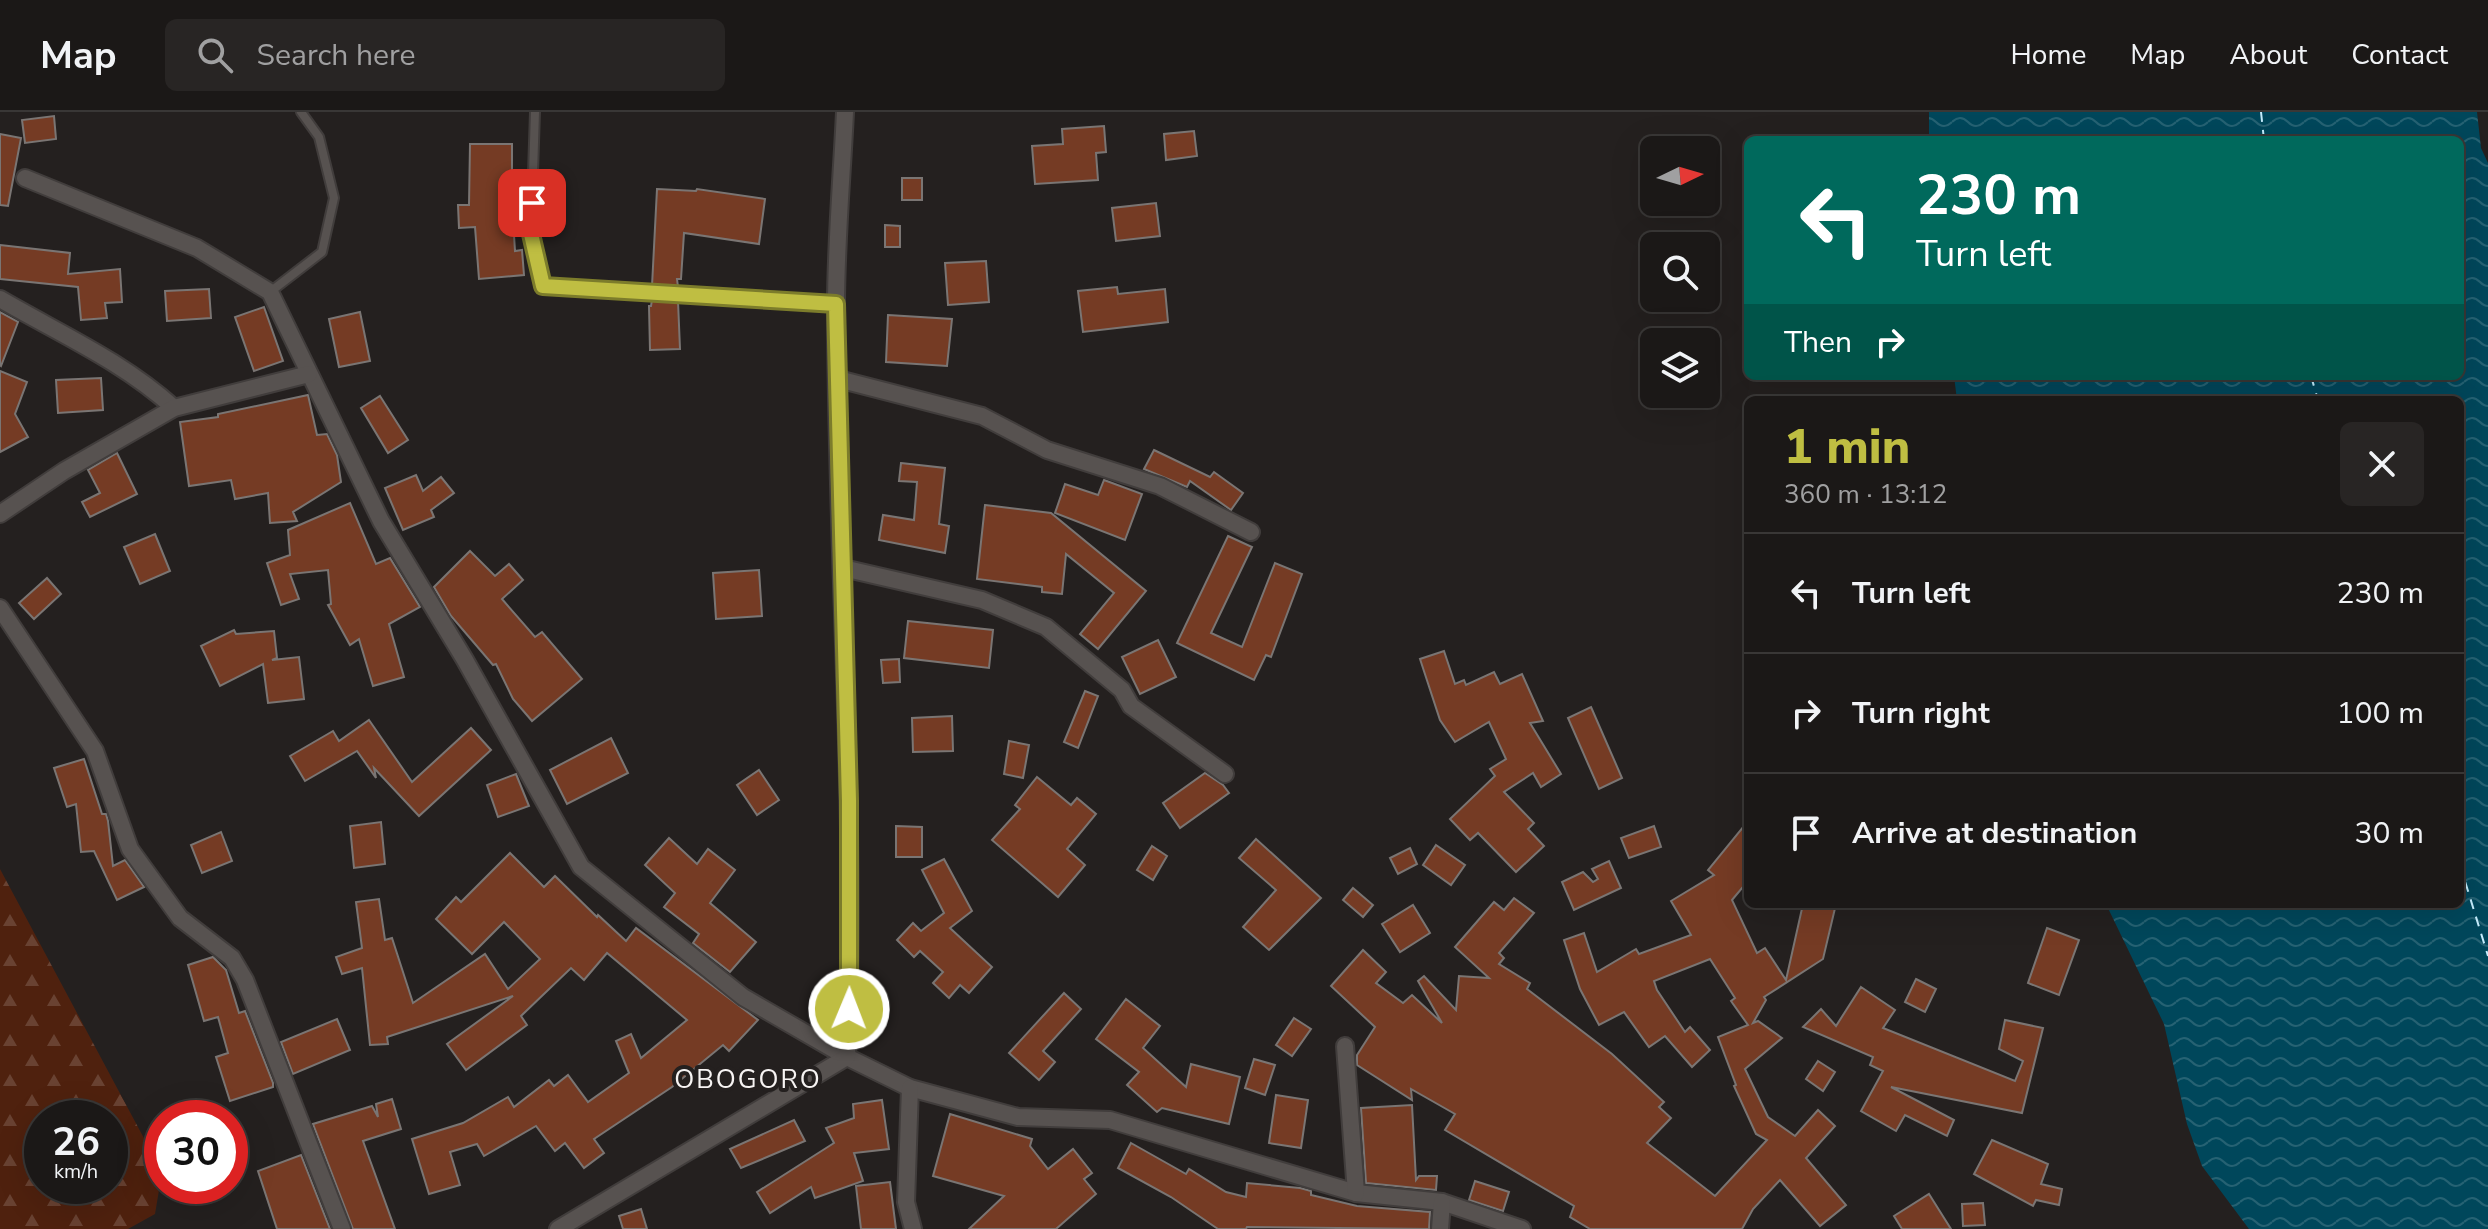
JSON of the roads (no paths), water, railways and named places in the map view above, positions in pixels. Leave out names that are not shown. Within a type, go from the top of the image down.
[{"type":"street","points":[[845,112],[836,304],[849,801],[850,984],[847,1057]]},
{"type":"street","points":[[25,178],[197,248],[270,292],[381,521],[465,660],[581,867],[743,997],[847,1057],[910,1088],[1018,1117],[1110,1120],[1356,1193],[1442,1202],[1522,1229]]},
{"type":"street","points":[[0,299],[62,336],[100,352],[156,391],[174,408]]},
{"type":"street","points":[[0,514],[64,471],[174,408],[309,374]]},
{"type":"street","points":[[838,379],[982,416],[1047,450],[1160,486],[1251,532]]},
{"type":"street","points":[[843,568],[982,600],[1046,627],[1122,690],[1131,706],[1225,774]]},
{"type":"street","points":[[0,608],[95,751],[130,849],[180,918],[232,958],[245,980],[342,1229]]},
{"type":"street","points":[[1345,1046],[1356,1193]]},
{"type":"street","points":[[558,1229],[847,1057]]},
{"type":"street","points":[[910,1088],[906,1202],[913,1229]]},
{"type":"street","points":[[1440,1229],[1442,1202]]},
{"type":"lane","points":[[270,292],[322,252],[334,198],[319,137],[301,112]]},
{"type":"lane","points":[[535,112],[531,234],[543,286],[836,304]]},
{"type":"water","points":[[1929,112],[2477,112],[2481,148],[2488,163],[2488,1229],[2249,1229],[2202,1166],[2187,1124],[2164,1024],[2108,908],[2464,908],[2464,396],[1956,396],[1954,380],[2464,380],[2464,136],[1929,136]]},
{"type":"district","name":"OBOGORO","points":[[748,1079]]}]
